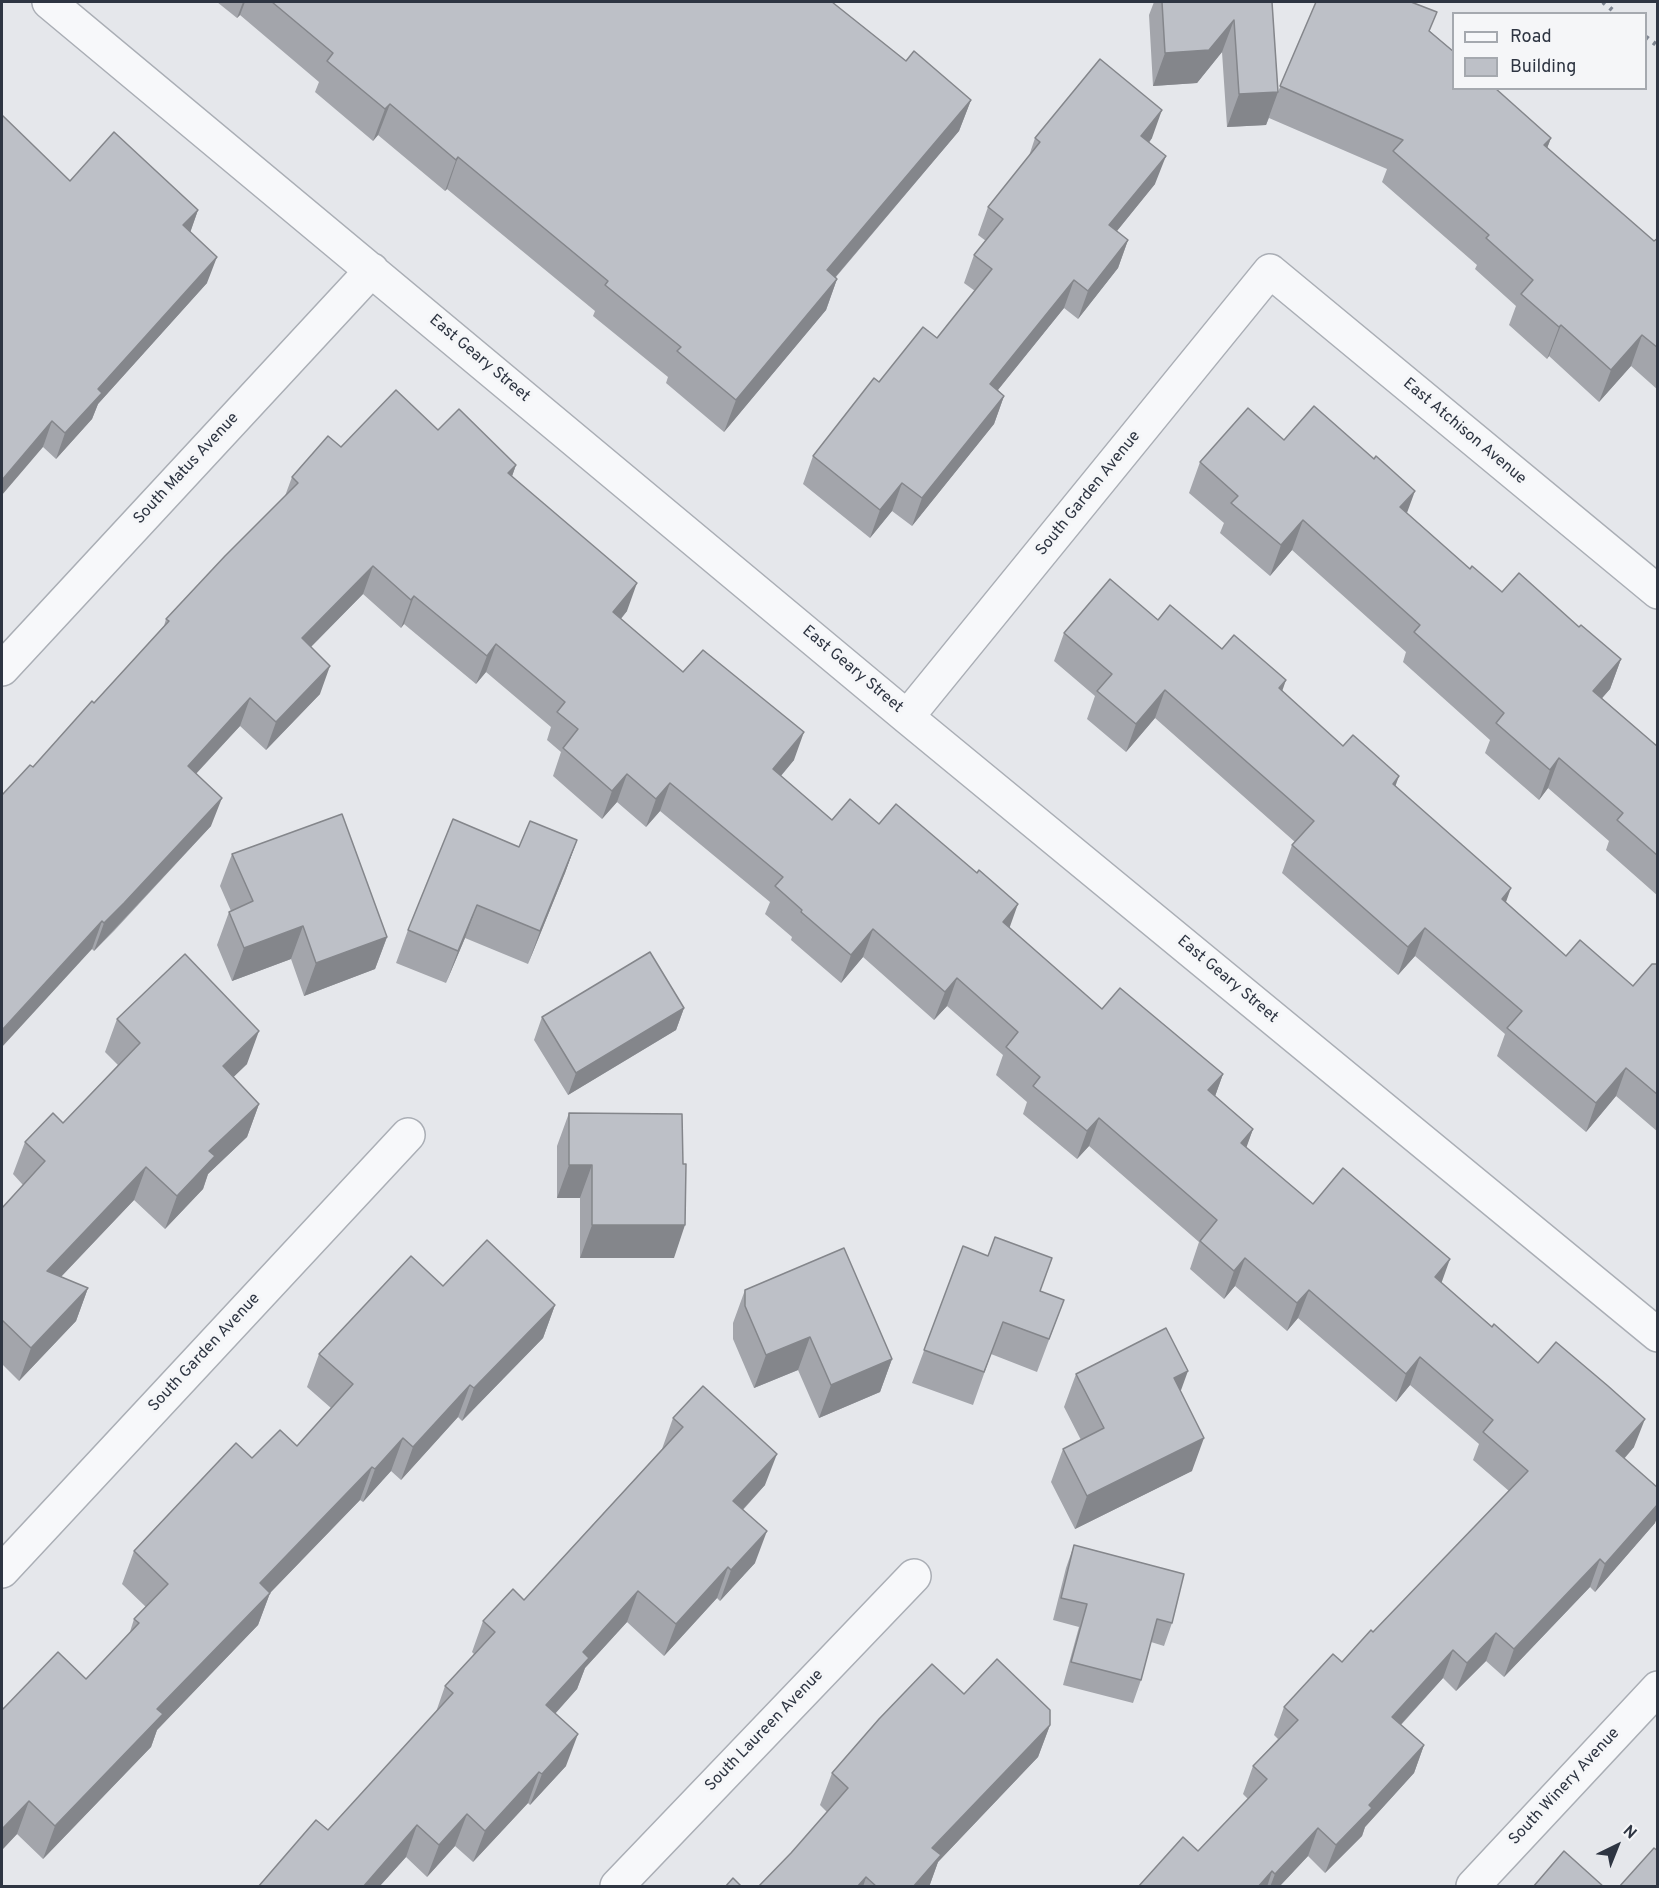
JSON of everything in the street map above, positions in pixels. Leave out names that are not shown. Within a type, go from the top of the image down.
[{"type":"street","name":"East Geary Street","points":[[49,2],[908,717],[1658,1335]]},
{"type":"street","name":"South Matus Avenue","points":[[2,669],[372,270]]},
{"type":"street","name":"South Garden Avenue","points":[[908,717],[1270,271]]},
{"type":"street","name":"East Atchison Avenue","points":[[1270,271],[1658,592]]},
{"type":"street","name":"South Garden Avenue","points":[[2,1571],[408,1135]]},
{"type":"street","name":"South Laureen Avenue","points":[[617,1887],[914,1576]]},
{"type":"street","name":"South Winery Avenue","points":[[1473,1887],[1658,1688]]},
{"type":"building","points":[[272,2],[832,2],[906,61],[914,51],[971,100],[827,270],[837,279],[736,400],[677,351],[681,347],[605,285],[608,281],[458,157],[456,160],[390,104],[385,109],[327,61],[333,53]]},
{"type":"building","points":[[1162,2],[1272,2],[1278,92],[1239,94],[1234,20],[1209,50],[1165,53]]},
{"type":"building","points":[[1316,2],[1411,2],[1437,12],[1429,31],[1452,50],[1452,90],[1497,90],[1551,138],[1544,145],[1654,241],[1658,238],[1658,348],[1642,335],[1611,370],[1561,325],[1559,327],[1521,294],[1533,280],[1486,238],[1489,235],[1393,151],[1403,140],[1280,86]]},
{"type":"building","points":[[1100,59],[1162,110],[1141,136],[1166,156],[1109,225],[1128,240],[1088,291],[1074,280],[990,384],[1004,396],[922,498],[902,483],[880,510],[813,456],[874,378],[879,382],[923,327],[937,338],[992,269],[974,255],[1003,219],[988,207],[1040,142],[1035,138]]},
{"type":"building","points":[[2,115],[70,181],[114,132],[198,210],[183,225],[217,257],[98,389],[102,393],[65,433],[52,421],[2,480]]},
{"type":"building","points":[[396,390],[438,430],[459,409],[516,465],[508,473],[637,583],[613,612],[683,672],[703,650],[804,732],[773,769],[832,820],[850,799],[879,824],[896,804],[977,873],[979,870],[1018,904],[1003,922],[1102,1009],[1120,988],[1223,1074],[1208,1090],[1253,1129],[1241,1143],[1313,1204],[1343,1168],[1450,1259],[1435,1277],[1492,1327],[1494,1324],[1538,1363],[1556,1342],[1645,1419],[1616,1451],[1658,1488],[1658,1504],[1605,1564],[1600,1559],[1514,1649],[1496,1633],[1467,1663],[1453,1650],[1392,1717],[1424,1745],[1369,1805],[1372,1808],[1336,1845],[1318,1828],[1275,1874],[1272,1871],[1258,1887],[1138,1887],[1183,1837],[1198,1851],[1267,1779],[1253,1766],[1298,1720],[1284,1707],[1333,1654],[1342,1662],[1528,1471],[1483,1432],[1493,1420],[1420,1357],[1406,1374],[1309,1290],[1297,1303],[1245,1258],[1234,1271],[1200,1241],[1217,1220],[1099,1118],[1087,1131],[1033,1086],[1040,1077],[1006,1047],[1018,1032],[957,978],[945,992],[873,929],[851,955],[775,886],[783,877],[670,783],[656,799],[627,774],[612,791],[563,748],[578,729],[557,712],[565,702],[496,644],[487,656],[414,596],[411,600],[373,566],[302,638],[330,666],[276,722],[250,698],[188,766],[222,798],[124,903],[104,923],[102,921],[2,1030],[2,795],[30,765],[33,767],[92,701],[94,703],[169,621],[166,619],[298,483],[292,477],[328,436],[341,447]]},
{"type":"building","points":[[1314,406],[1374,459],[1376,456],[1415,491],[1400,507],[1470,569],[1472,566],[1502,592],[1519,573],[1579,627],[1581,625],[1621,659],[1593,691],[1658,747],[1658,856],[1617,820],[1623,813],[1559,758],[1550,770],[1496,723],[1504,713],[1414,632],[1420,625],[1303,520],[1281,545],[1231,503],[1238,496],[1200,462],[1248,408],[1284,440]]},
{"type":"building","points":[[1110,579],[1158,620],[1170,605],[1222,649],[1234,635],[1286,680],[1279,688],[1343,746],[1353,735],[1399,776],[1393,784],[1511,888],[1502,899],[1566,956],[1580,940],[1633,986],[1652,964],[1658,964],[1658,1095],[1626,1068],[1596,1103],[1507,1028],[1522,1011],[1425,928],[1408,947],[1292,845],[1314,821],[1165,690],[1136,724],[1097,691],[1112,674],[1064,633]]},
{"type":"building","points":[[342,814],[387,937],[316,963],[303,926],[244,948],[229,912],[253,901],[232,854]]},
{"type":"building","points":[[453,819],[519,847],[530,821],[577,840],[540,931],[477,905],[458,951],[408,930]]},
{"type":"building","points":[[650,952],[684,1008],[576,1073],[542,1017]]},
{"type":"building","points":[[185,954],[259,1031],[223,1066],[259,1104],[209,1151],[215,1156],[177,1196],[146,1167],[47,1271],[88,1288],[31,1348],[2,1320],[2,1208],[45,1161],[25,1142],[53,1113],[63,1123],[140,1043],[117,1019]]},
{"type":"building","points":[[569,1113],[682,1114],[683,1164],[686,1164],[685,1225],[592,1225],[592,1165],[569,1165]]},
{"type":"building","points":[[995,1237],[1052,1258],[1040,1291],[1064,1300],[1049,1339],[1003,1322],[984,1372],[924,1350],[963,1246],[988,1256]]},
{"type":"building","points":[[487,1240],[555,1305],[474,1388],[470,1385],[413,1447],[403,1438],[375,1469],[372,1467],[260,1583],[270,1593],[157,1709],[163,1714],[55,1826],[29,1801],[2,1829],[2,1707],[3,1709],[58,1652],[86,1679],[139,1623],[134,1619],[168,1584],[134,1551],[236,1443],[252,1458],[280,1430],[297,1446],[353,1384],[319,1354],[411,1256],[443,1286]]},
{"type":"building","points":[[844,1248],[892,1359],[831,1385],[810,1337],[766,1355],[745,1306],[745,1290]]},
{"type":"building","points":[[1166,1328],[1188,1371],[1174,1378],[1204,1438],[1087,1496],[1063,1449],[1104,1428],[1076,1374]]},
{"type":"building","points":[[703,1386],[777,1454],[733,1501],[767,1531],[731,1570],[728,1567],[676,1624],[638,1591],[583,1652],[589,1658],[546,1705],[578,1734],[542,1774],[539,1772],[485,1831],[467,1814],[439,1845],[417,1825],[363,1887],[258,1887],[316,1820],[328,1830],[453,1693],[445,1686],[495,1632],[483,1621],[513,1589],[524,1600],[683,1427],[673,1418]]},
{"type":"building","points":[[1074,1545],[1184,1574],[1172,1623],[1157,1619],[1141,1680],[1071,1662],[1087,1604],[1061,1598]]},
{"type":"building","points":[[997,1659],[1050,1710],[1050,1725],[932,1848],[941,1855],[913,1887],[877,1887],[866,1877],[857,1887],[758,1887],[848,1788],[832,1773],[879,1719],[932,1664],[964,1694]]},
{"type":"building","points":[[1654,1848],[1658,1851],[1658,1887],[1619,1887]]},
{"type":"building","points":[[1564,1851],[1604,1887],[1533,1887]]},
{"type":"building","points":[[733,1878],[742,1887],[725,1887]]},
{"type":"railway","points":[[1603,2],[1615,12]]},
{"type":"railway","points":[[1647,38],[1658,46]]}]
